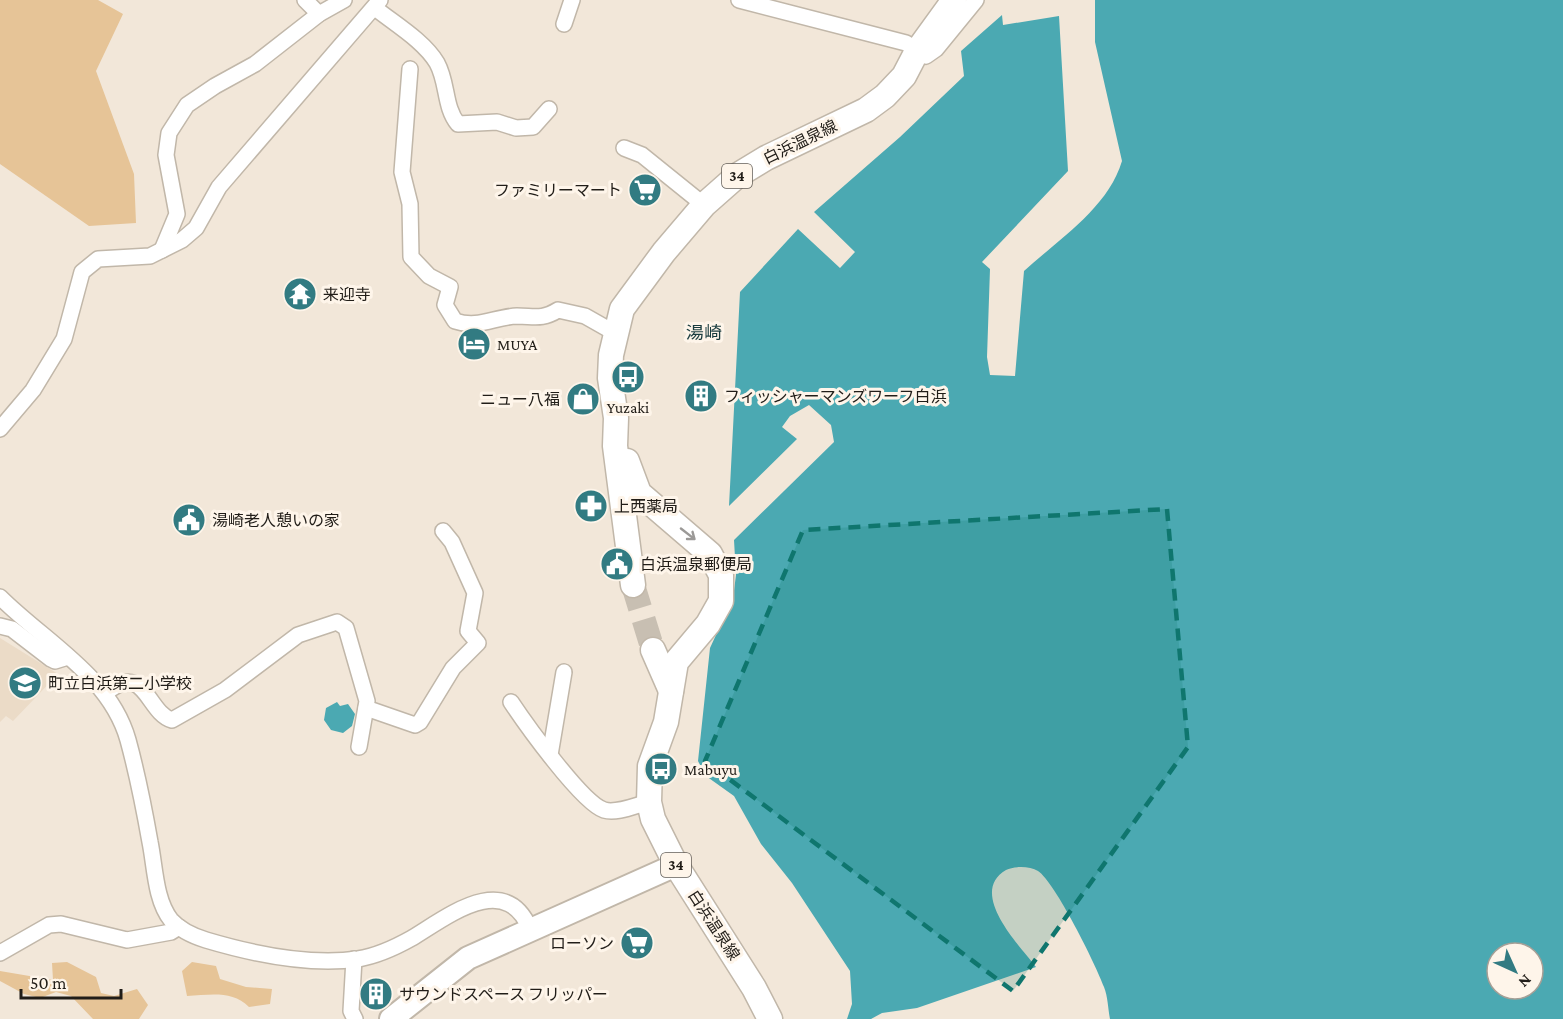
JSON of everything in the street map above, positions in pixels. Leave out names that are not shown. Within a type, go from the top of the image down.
[{"type":"main road","name":"白浜温泉線","points":[[770,1019],[754,988],[676,865],[653,819],[649,801],[650,766],[666,722],[676,662],[708,624],[721,601],[721,575],[710,554],[639,493],[629,470],[616,418],[610,378],[611,355],[622,309],[628,298],[704,206],[738,175],[766,158],[872,105],[904,76],[917,51],[954,0]]},
{"type":"main road","name":"白浜温泉線","points":[[616,418],[615,446],[633,585]]},
{"type":"main road","points":[[653,650],[672,693]]},
{"type":"street","points":[[305,0],[319,14]]},
{"type":"street","points":[[162,250],[177,214],[166,155],[169,133],[187,105],[215,86],[255,64],[319,14],[344,0]]},
{"type":"street","points":[[564,24],[572,0]]},
{"type":"street","points":[[739,0],[906,43],[926,57],[936,49],[976,0]]},
{"type":"street","points":[[0,429],[33,390],[64,339],[82,272],[98,259],[150,256],[182,240],[196,228],[219,187],[377,4],[436,62],[444,78],[450,114],[458,124],[497,122],[516,128],[533,127],[549,110]]},
{"type":"street","points":[[410,69],[402,172],[410,204],[411,257],[429,276],[450,287],[445,304],[455,321],[479,325],[517,316],[537,319],[548,317],[558,310],[585,316],[615,333]]},
{"type":"street","points":[[624,148],[642,154],[681,184],[704,206]]},
{"type":"street","points":[[366,708],[415,725],[420,722],[453,668],[478,643],[468,631],[475,593],[452,542],[443,531]]},
{"type":"street","points":[[0,597],[106,693],[122,721],[158,886],[170,918],[178,927],[203,939],[246,951],[291,958],[354,959],[398,945],[443,917],[481,902],[507,903],[524,916],[530,929]]},
{"type":"street","points":[[106,693],[123,682],[129,682],[150,696],[163,716],[172,720],[225,690],[298,635],[337,622],[346,628],[367,701],[359,747]]},
{"type":"street","points":[[0,626],[12,629],[51,659],[56,661],[68,657]]},
{"type":"street","points":[[549,755],[564,672]]},
{"type":"street","points":[[511,702],[549,755],[591,801],[604,810],[620,810],[649,801]]},
{"type":"street","points":[[391,1019],[454,967],[530,929],[676,865]]},
{"type":"street","points":[[0,953],[49,925],[61,924],[127,940],[171,932],[178,927]]},
{"type":"street","points":[[354,959],[351,1011],[355,1019]]},
{"type":"highlighted area","points":[[1167,509],[1188,747],[1013,991],[705,761],[803,530]]},
{"type":"shaded area","points":[[0,0],[98,0],[123,14],[96,71],[134,174],[136,223],[89,226],[0,164]]},
{"type":"shaded area","name":"町立白浜第二小学校","points":[[0,638],[58,674],[13,721],[6,716],[0,722]]},
{"type":"shaded area","points":[[67,962],[96,977],[101,993],[114,996],[137,989],[148,1005],[139,1019],[93,1019],[71,996],[56,992],[40,998],[24,994],[0,981],[0,971],[53,980],[52,963]]},
{"type":"shaded area","points":[[192,962],[216,966],[220,979],[246,987],[272,989],[270,1004],[249,1007],[228,996],[187,996],[182,971]]},
{"type":"water","points":[[1095,0],[1563,0],[1563,1019],[1110,1019],[1104,987],[1064,907],[1038,871],[1022,867],[1006,870],[995,880],[992,892],[1000,919],[1036,967],[917,1008],[882,1013],[871,1019],[847,1019],[852,1004],[850,971],[792,883],[761,844],[734,796],[706,776],[698,761],[710,648],[733,598],[736,575],[734,540],[834,442],[831,425],[809,405],[790,416],[782,427],[797,439],[729,506],[740,292],[798,229],[840,268],[855,252],[814,212],[900,137],[964,76],[961,51],[1002,15],[1003,25],[1059,16],[1068,171],[982,262],[990,269],[987,357],[990,375],[1015,376],[1024,271],[1067,235],[1094,208],[1106,194],[1122,161],[1095,42]]},
{"type":"water","points":[[337,702],[340,706],[348,704],[355,714],[352,726],[343,733],[331,730],[324,720],[326,708]]},
{"type":"tunnel","points":[[633,585],[653,650]]},
{"type":"place","name":"ファミリーマート","points":[[645,190]]},
{"type":"place","name":"来迎寺","points":[[300,294]]},
{"type":"place","name":"MUYA","points":[[474,344]]},
{"type":"place","name":"Yuzaki","points":[[628,377]]},
{"type":"place","name":"フィッシャーマンズワーフ白浜","points":[[701,396]]},
{"type":"place","name":"ニュー八福","points":[[583,399]]},
{"type":"place","name":"上西薬局","points":[[591,506]]},
{"type":"place","name":"湯崎老人憩いの家","points":[[189,520]]},
{"type":"place","name":"白浜温泉郵便局","points":[[617,564]]},
{"type":"place","name":"町立白浜第二小学校","points":[[25,683]]},
{"type":"place","name":"Mabuyu","points":[[661,769]]},
{"type":"place","name":"ローソン","points":[[637,943]]},
{"type":"place","name":"サウンドスペース フリッパー","points":[[376,994]]},
{"type":"district","name":"湯崎","points":[[704,333]]}]
